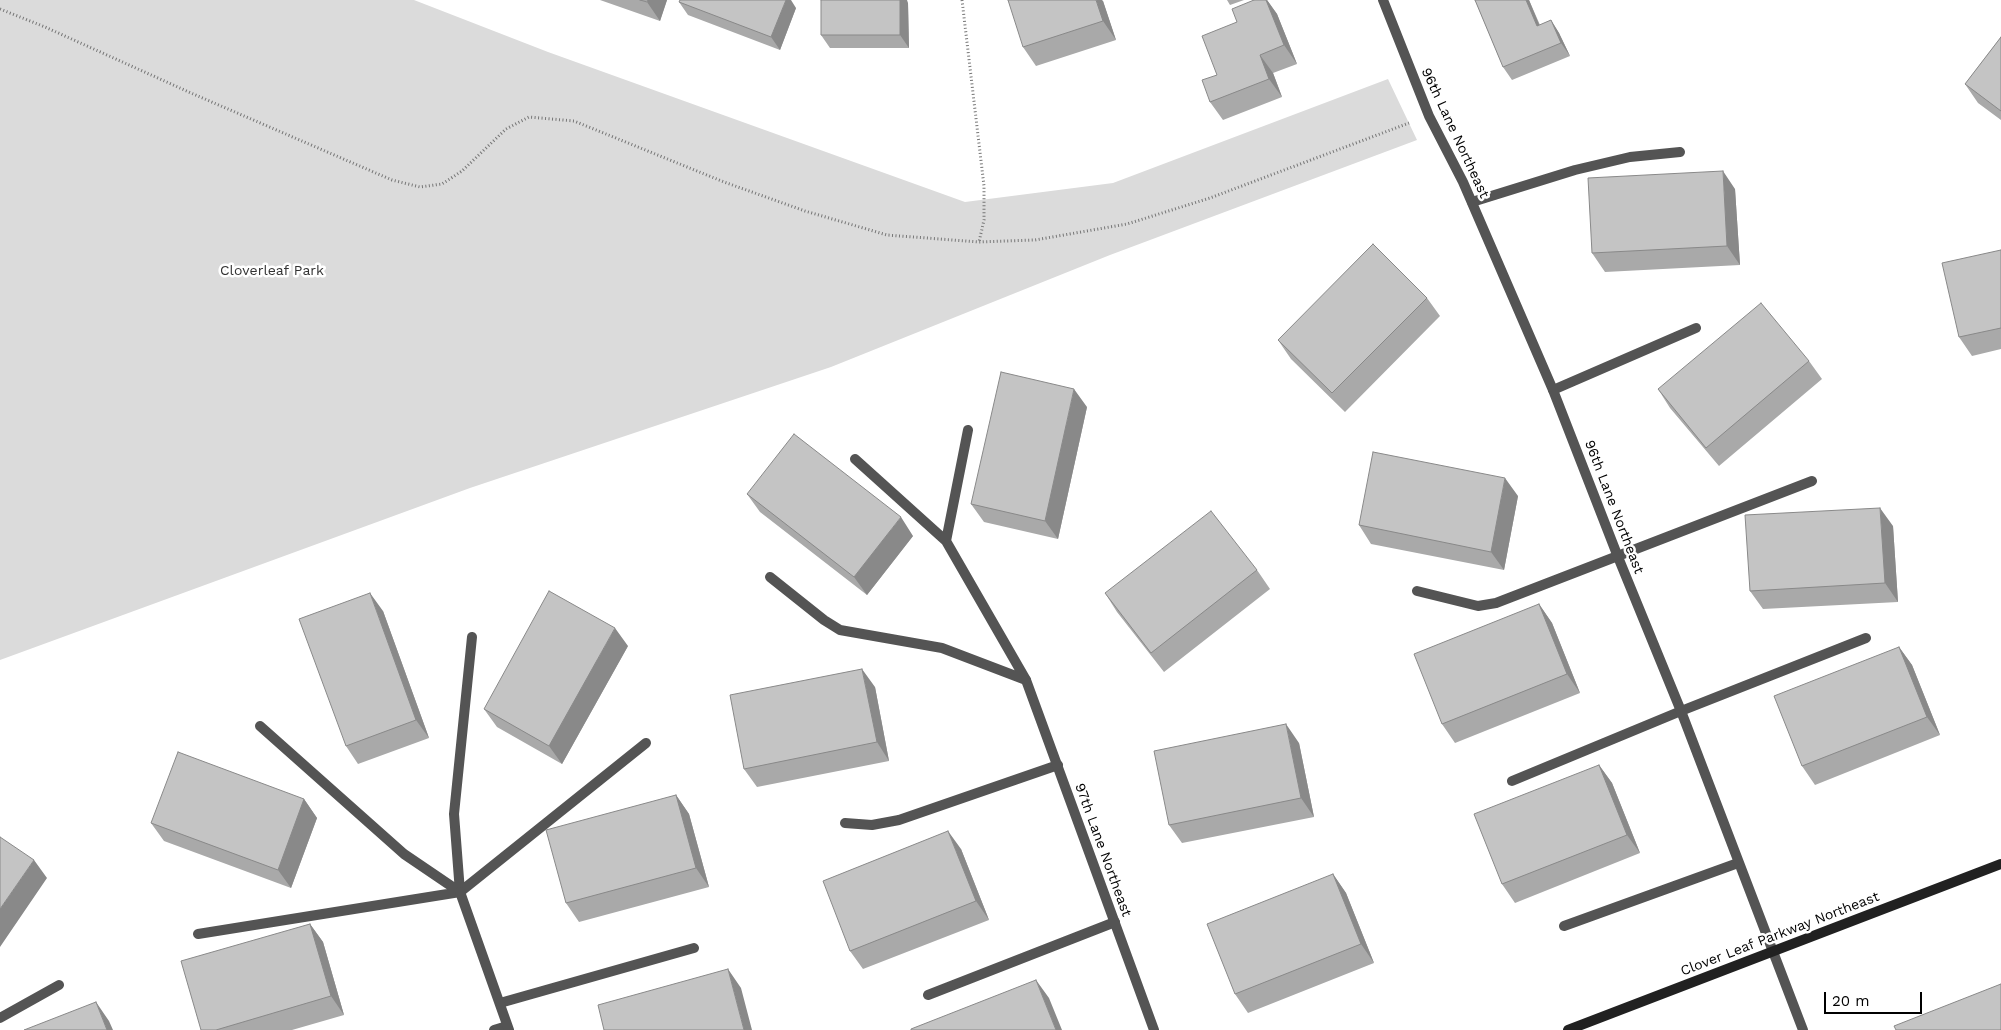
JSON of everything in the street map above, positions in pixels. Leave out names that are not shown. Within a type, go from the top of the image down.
[{"type":"street","name":"96th Lane Northeast","points":[[1383,0],[1429,116],[1472,202],[1553,390],[1681,711],[1803,1030]]},
{"type":"street","points":[[1472,202],[1574,170],[1630,157],[1680,152]]},
{"type":"street","points":[[1553,390],[1696,328]]},
{"type":"street","points":[[946,541],[968,430]]},
{"type":"street","name":"97th Lane Northeast","points":[[855,459],[946,541],[1026,680],[1154,1030]]},
{"type":"street","points":[[1417,590],[1478,606],[1496,603],[1812,481]]},
{"type":"street","points":[[770,577],[824,620],[840,630],[942,648],[1026,680]]},
{"type":"street","points":[[472,637],[454,814],[460,892],[508,1028],[494,1030]]},
{"type":"street","points":[[1512,782],[1681,711],[1866,638]]},
{"type":"street","points":[[260,726],[404,854],[460,892]]},
{"type":"street","points":[[198,934],[460,892],[646,743]]},
{"type":"street","points":[[845,823],[872,825],[899,820],[1058,765]]},
{"type":"street","points":[[1564,926],[1738,863]]},
{"type":"street","name":"Clover Leaf Parkway Northeast","points":[[1568,1030],[2001,864]]},
{"type":"street","points":[[928,995],[1115,922]]},
{"type":"street","points":[[500,1003],[694,948]]},
{"type":"street","points":[[0,1018],[59,985]]},
{"type":"path","points":[[962,0],[984,186],[984,220],[979,242]]},
{"type":"path","points":[[0,9],[392,180],[420,187],[442,184],[462,171],[506,128],[529,117],[574,121],[724,182],[805,211],[868,230],[886,235],[979,242],[1035,240],[1127,224],[1210,198],[1429,116]]},
{"type":"green space","name":"Cloverleaf Park","points":[[0,0],[414,0],[548,52],[965,202],[1113,183],[1388,79],[1417,140],[1110,255],[831,367],[470,488],[0,660]]},
{"type":"building","points":[[680,0],[786,0],[771,37],[679,2]]},
{"type":"building","points":[[821,0],[900,0],[900,35],[821,35]]},
{"type":"building","points":[[1008,0],[1096,0],[1103,21],[1023,47]]},
{"type":"building","points":[[1254,0],[1266,0],[1284,45],[1260,55],[1269,79],[1210,102],[1202,80],[1217,75],[1202,36],[1237,22],[1232,9]]},
{"type":"building","points":[[1475,0],[1526,0],[1537,26],[1551,20],[1561,43],[1503,67]]},
{"type":"building","points":[[2001,37],[2001,111],[1965,84]]},
{"type":"building","points":[[1723,171],[1727,246],[1592,253],[1588,178]]},
{"type":"building","points":[[1373,244],[1427,298],[1332,393],[1278,340]]},
{"type":"building","points":[[2001,250],[2001,328],[1959,337],[1942,263]]},
{"type":"building","points":[[1761,303],[1809,361],[1706,448],[1658,389]]},
{"type":"building","points":[[1001,372],[1074,389],[1045,521],[971,504]]},
{"type":"building","points":[[794,434],[901,517],[854,577],[747,494]]},
{"type":"building","points":[[1373,452],[1505,478],[1491,552],[1359,525]]},
{"type":"building","points":[[1880,508],[1885,583],[1750,591],[1745,515]]},
{"type":"building","points":[[1211,511],[1257,570],[1151,653],[1105,593]]},
{"type":"building","points":[[549,591],[615,628],[549,746],[484,709]]},
{"type":"building","points":[[370,593],[416,720],[346,746],[299,619]]},
{"type":"building","points":[[1539,604],[1567,674],[1442,724],[1414,654]]},
{"type":"building","points":[[1899,647],[1927,717],[1802,766],[1774,696]]},
{"type":"building","points":[[862,669],[877,742],[744,769],[730,695]]},
{"type":"building","points":[[1286,724],[1301,798],[1169,825],[1154,751]]},
{"type":"building","points":[[178,752],[304,799],[278,870],[151,823]]},
{"type":"building","points":[[1599,765],[1627,835],[1502,884],[1474,814]]},
{"type":"building","points":[[676,795],[696,868],[566,903],[546,830]]},
{"type":"building","points":[[948,831],[976,901],[850,951],[823,881]]},
{"type":"building","points":[[0,837],[34,860],[0,909]]},
{"type":"building","points":[[1333,874],[1361,944],[1235,994],[1207,924]]},
{"type":"building","points":[[310,924],[331,996],[216,1030],[201,1030],[181,961]]},
{"type":"building","points":[[728,969],[744,1030],[604,1030],[598,1005]]},
{"type":"building","points":[[1036,980],[1056,1030],[911,1030],[911,1029]]},
{"type":"building","points":[[2001,984],[2001,1030],[1896,1030],[1894,1026]]},
{"type":"building","points":[[96,1002],[107,1030],[24,1030]]}]
